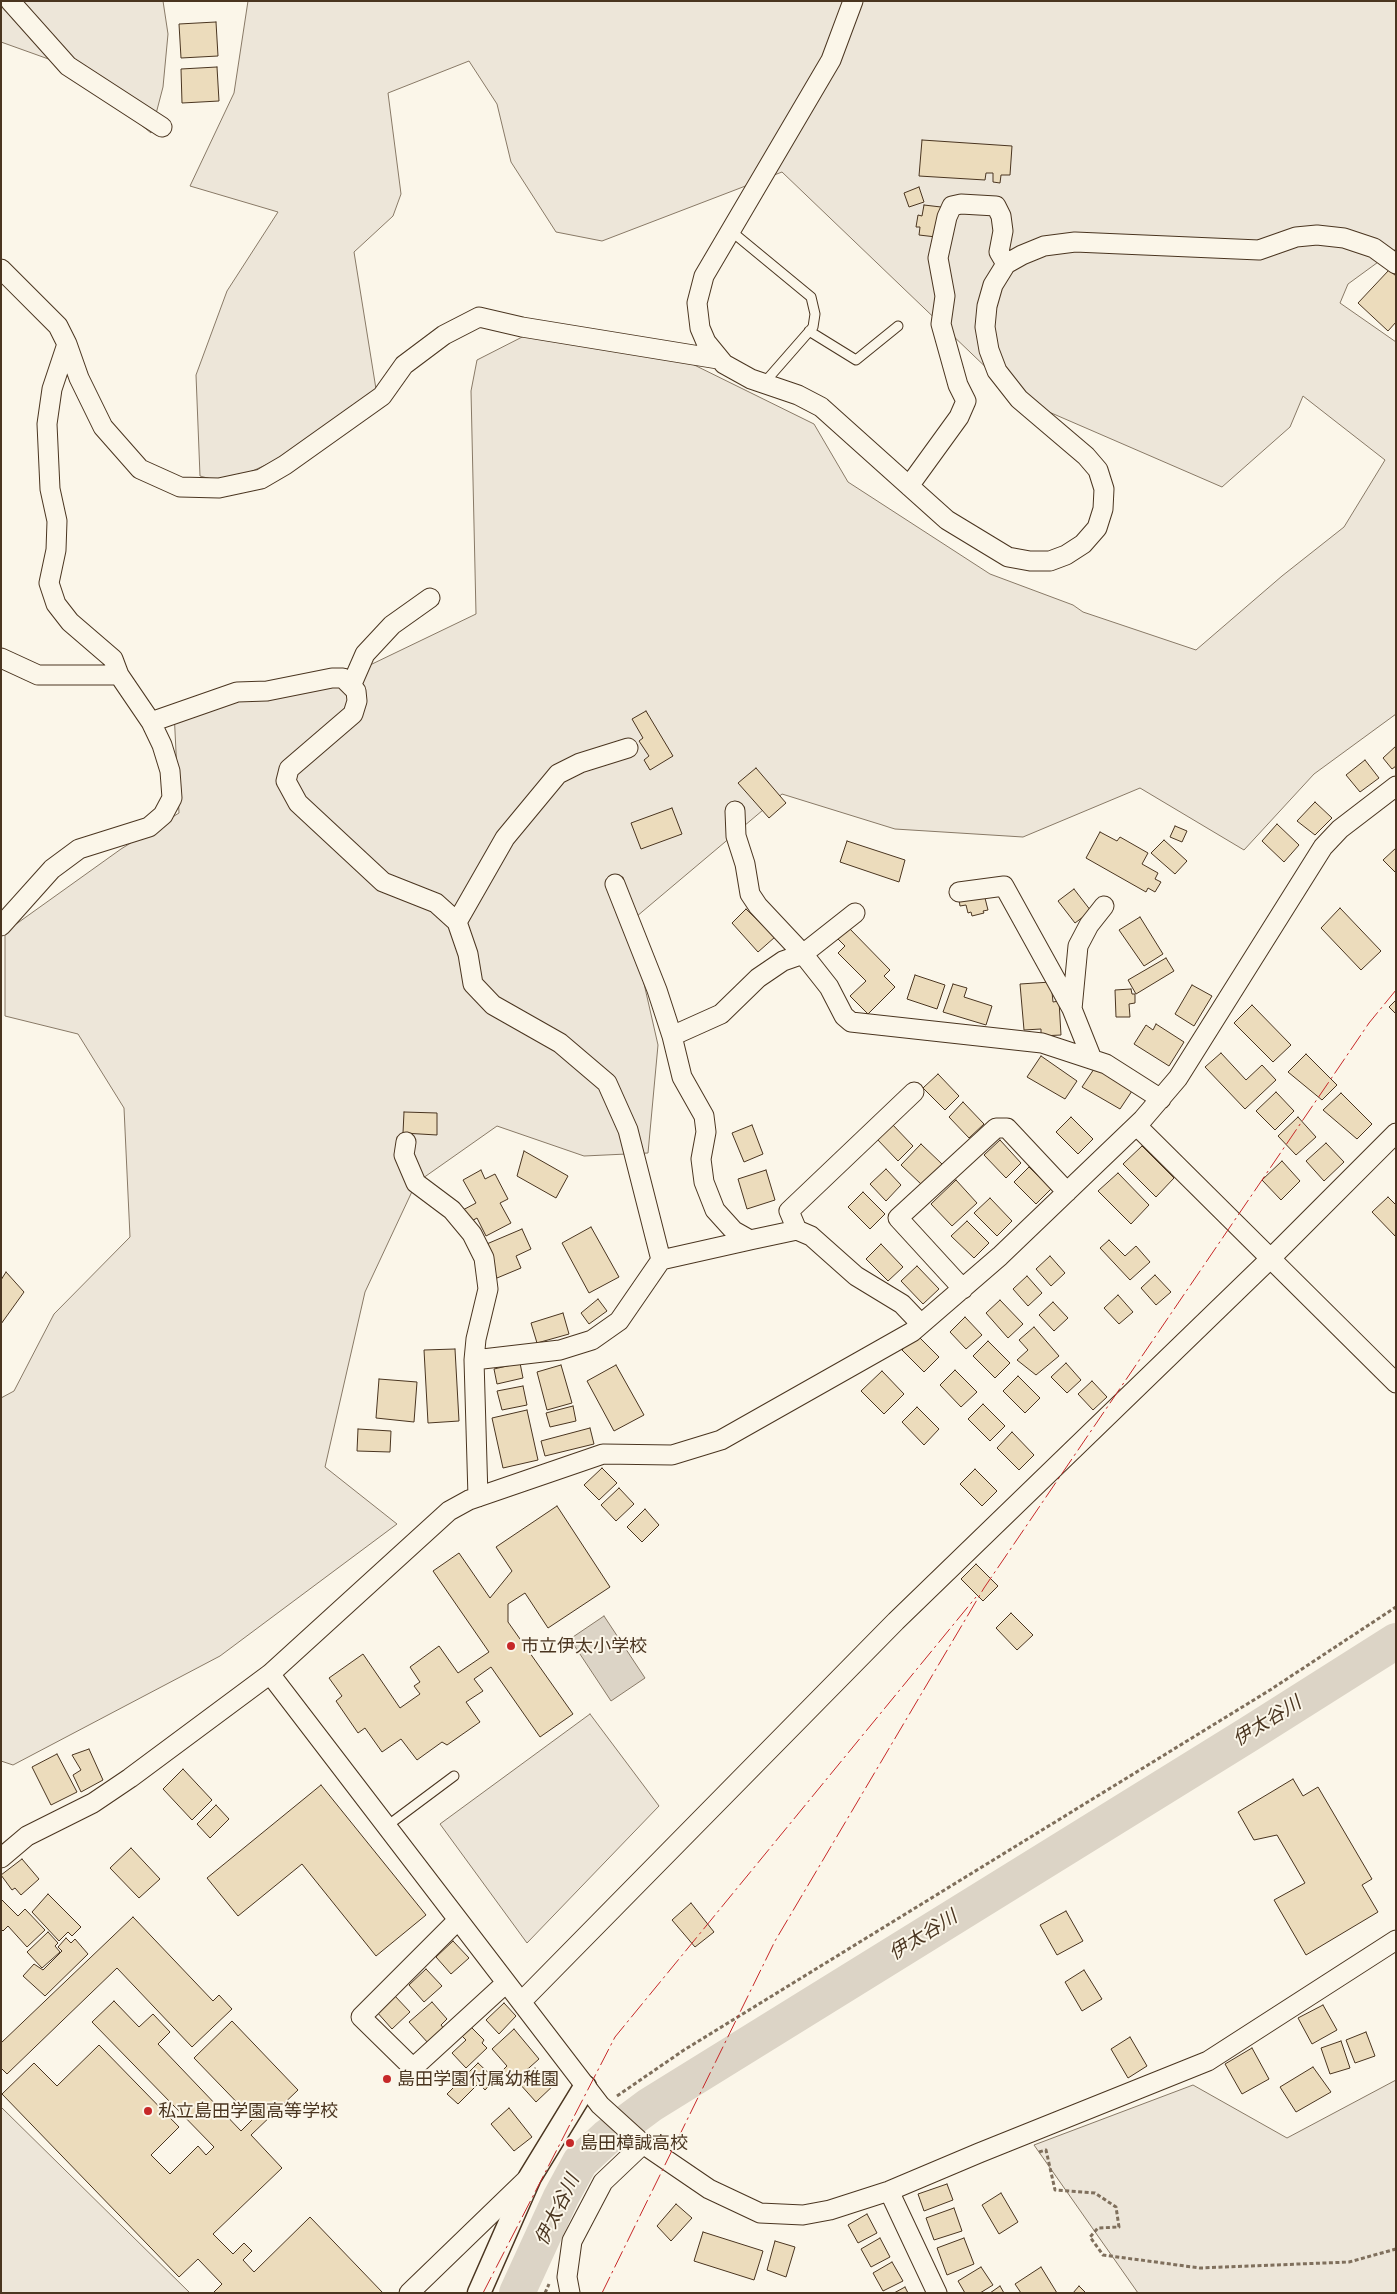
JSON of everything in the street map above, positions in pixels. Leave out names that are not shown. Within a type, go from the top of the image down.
[{"type":"street","points":[[10,1],[68,66],[162,127]]},
{"type":"street","points":[[853,1],[831,60],[704,276],[697,303],[703,335],[718,359],[724,364],[751,379],[798,394],[821,407],[947,520],[1008,557],[1030,561],[1050,560],[1066,555],[1083,544],[1097,528],[1103,509],[1104,489],[1098,470],[1086,456],[1019,399],[997,371],[989,350],[985,327],[987,306],[993,285],[1006,264],[1044,246],[1074,242],[1259,250],[1296,238],[1317,235],[1344,238],[1374,248],[1396,264]]},
{"type":"street","points":[[909,486],[959,417],[966,400],[958,385],[941,324],[945,296],[938,258],[947,216],[952,206],[961,204],[996,206],[1001,216],[1003,231],[999,252],[1006,264]]},
{"type":"street","points":[[1,269],[58,326],[67,344],[78,378],[103,427],[140,469],[180,487],[219,488],[261,479],[285,465],[382,396],[404,365],[444,335],[479,317],[522,327],[718,359]]},
{"type":"street","points":[[1,926],[52,869],[79,849],[149,828],[163,815],[172,798],[170,771],[162,744],[151,722],[119,675],[113,659],[70,622],[56,604],[49,583],[56,550],[57,521],[50,489],[47,424],[52,389],[67,344]]},
{"type":"street","points":[[351,686],[364,654],[392,625],[430,598]]},
{"type":"street","points":[[1,658],[38,675],[119,675]]},
{"type":"street","points":[[151,722],[237,692],[266,691],[332,678],[343,678],[356,691],[357,701],[353,714],[289,769],[286,781],[298,804],[383,882],[436,903],[457,922],[468,954],[473,984],[493,1006],[560,1043],[607,1083],[628,1130],[661,1260]]},
{"type":"street","points":[[457,922],[505,838],[558,774],[580,762],[628,748]]},
{"type":"street","points":[[1,1858],[27,1836],[93,1803],[130,1778],[270,1674],[449,1511],[478,1497],[603,1454],[672,1455],[721,1440],[920,1324],[963,1289],[1137,1126],[1161,1100],[1178,1078],[1323,847],[1340,828],[1396,786]]},
{"type":"street","points":[[735,811],[736,836],[745,864],[750,894],[758,906],[803,954],[829,987],[844,1016],[852,1022],[1042,1043],[1106,1064],[1161,1100]]},
{"type":"street","points":[[615,884],[672,1036],[682,1077],[704,1116],[706,1132],[701,1159],[704,1182],[715,1210],[734,1232],[750,1240]]},
{"type":"street","points":[[959,892],[1004,886],[1072,1009],[1092,1059]]},
{"type":"street","points":[[1072,1009],[1078,946],[1089,925],[1104,906]]},
{"type":"street","points":[[672,1036],[721,1014],[758,978],[783,961],[803,954],[855,913]]},
{"type":"street","points":[[797,1230],[789,1211],[914,1092]]},
{"type":"street","points":[[1137,1126],[1396,1383]]},
{"type":"street","points":[[963,1289],[898,1218],[996,1128],[1007,1128],[1067,1192]]},
{"type":"street","points":[[521,2002],[896,1621],[1271,1258],[1396,1133]]},
{"type":"street","points":[[406,1142],[404,1155],[416,1182],[452,1210],[472,1234],[484,1258],[488,1289],[476,1339],[474,1360],[478,1497]]},
{"type":"street","points":[[474,1360],[560,1350],[592,1340],[619,1321],[661,1260],[797,1230],[811,1236],[856,1276],[902,1304],[920,1324]]},
{"type":"street","points":[[270,1674],[603,2108],[640,2142],[708,2189],[760,2213],[803,2215],[830,2210],[889,2191],[988,2149],[1208,2061],[1396,1940]]},
{"type":"street","points":[[458,1920],[361,2017],[413,2068],[506,1982]]},
{"type":"street","points":[[479,2293],[530,2177],[585,2087]]},
{"type":"street","points":[[570,2293],[567,2277],[572,2241],[603,2182],[640,2142]]},
{"type":"street","points":[[409,2293],[530,2177]]},
{"type":"street","points":[[889,2191],[937,2293]]},
{"type":"lane","points":[[730,231],[811,297],[815,314],[813,327],[764,383]]},
{"type":"lane","points":[[809,331],[856,360],[898,326]]},
{"type":"lane","points":[[386,1826],[454,1776]]},
{"type":"path","points":[[603,2108],[684,2050],[1270,1690],[1396,1607]]},
{"type":"path","points":[[1036,2152],[1046,2150],[1055,2190],[1095,2194],[1116,2207],[1119,2227],[1098,2228],[1090,2237],[1103,2255],[1200,2268],[1349,2262],[1396,2249]]},
{"type":"shaded area","points":[[1,1],[163,1],[168,34],[163,87],[151,133],[68,66],[1,42]]},
{"type":"shaded area","points":[[248,1],[1396,1],[1396,249],[1348,284],[1340,303],[1396,342],[1396,714],[1314,774],[1244,850],[1140,788],[1023,837],[895,829],[782,794],[630,922],[658,1045],[648,1153],[584,1156],[497,1126],[416,1183],[365,1292],[325,1467],[397,1524],[220,1656],[13,1765],[1,1761],[1,1398],[14,1391],[54,1314],[130,1237],[124,1108],[78,1034],[5,1016],[5,932],[121,849],[179,813],[174,711],[343,678],[476,614],[471,391],[477,360],[530,333],[678,357],[814,424],[848,482],[990,574],[1073,605],[1083,612],[1196,650],[1282,576],[1344,527],[1385,460],[1303,396],[1290,427],[1222,487],[1019,399],[782,172],[602,241],[556,232],[511,162],[497,104],[469,61],[388,93],[401,194],[393,216],[354,252],[376,389],[292,453],[226,483],[200,476],[196,375],[227,291],[278,212],[190,186],[234,93]]},
{"type":"shaded area","points":[[604,1616],[645,1678],[611,1701],[570,1639]]},
{"type":"shaded area","points":[[590,1714],[659,1806],[527,1943],[440,1824]]},
{"type":"shaded area","points":[[1396,2080],[1396,2293],[1138,2293],[1034,2145],[1193,2085],[1287,2138]]},
{"type":"shaded area","points":[[1,2107],[190,2293],[1,2293]]},
{"type":"building","points":[[216,22],[218,56],[181,58],[179,24]]},
{"type":"building","points":[[217,67],[219,101],[182,103],[181,69]]},
{"type":"building","points":[[922,140],[1012,146],[1010,175],[1001,175],[1000,183],[993,182],[993,173],[986,173],[985,180],[919,176]]},
{"type":"building","points":[[919,187],[924,202],[909,207],[904,193]]},
{"type":"building","points":[[924,205],[941,207],[936,237],[919,235],[920,227],[916,227],[918,215],[922,216]]},
{"type":"building","points":[[1389,270],[1396,276],[1396,322],[1388,331],[1358,303]]},
{"type":"building","points":[[646,711],[673,756],[650,770],[644,760],[649,756],[639,741],[643,738],[632,719]]},
{"type":"building","points":[[1396,746],[1396,766],[1392,769],[1383,758]]},
{"type":"building","points":[[1365,760],[1379,778],[1360,792],[1346,775]]},
{"type":"building","points":[[756,768],[786,803],[769,818],[738,783]]},
{"type":"building","points":[[1315,802],[1332,818],[1315,835],[1297,821]]},
{"type":"building","points":[[672,808],[682,834],[641,849],[631,823]]},
{"type":"building","points":[[1277,824],[1299,845],[1284,862],[1262,841]]},
{"type":"building","points":[[1175,826],[1187,831],[1182,842],[1170,837]]},
{"type":"building","points":[[1100,832],[1117,841],[1120,837],[1148,853],[1142,864],[1158,873],[1155,879],[1161,882],[1155,892],[1148,888],[1146,892],[1086,858]]},
{"type":"building","points":[[1164,840],[1187,861],[1175,874],[1151,853]]},
{"type":"building","points":[[847,841],[905,860],[899,882],[840,862]]},
{"type":"building","points":[[1396,848],[1396,873],[1383,860]]},
{"type":"building","points":[[1074,889],[1091,911],[1075,923],[1058,901]]},
{"type":"building","points":[[984,894],[988,910],[983,911],[984,913],[972,916],[971,912],[968,913],[966,905],[960,906],[959,900]]},
{"type":"building","points":[[1340,908],[1381,951],[1361,970],[1321,928]]},
{"type":"building","points":[[746,909],[775,937],[758,952],[732,923]]},
{"type":"building","points":[[1140,917],[1163,954],[1144,966],[1119,930]]},
{"type":"building","points":[[849,928],[890,970],[884,976],[895,987],[868,1014],[850,996],[866,981],[838,953],[845,946],[838,939]]},
{"type":"building","points":[[1166,958],[1174,971],[1136,994],[1128,980]]},
{"type":"building","points":[[915,975],[945,985],[937,1009],[907,999]]},
{"type":"building","points":[[1051,982],[1053,1002],[1059,1001],[1061,1035],[1041,1036],[1041,1029],[1024,1030],[1020,984]]},
{"type":"building","points":[[953,984],[967,988],[964,997],[992,1006],[986,1025],[943,1012]]},
{"type":"building","points":[[1192,985],[1212,996],[1194,1026],[1175,1014]]},
{"type":"building","points":[[1131,989],[1132,994],[1135,994],[1135,1003],[1129,1004],[1130,1017],[1116,1017],[1115,990]]},
{"type":"building","points":[[1396,1000],[1396,1014],[1389,1007]]},
{"type":"building","points":[[1252,1005],[1291,1045],[1273,1062],[1234,1023]]},
{"type":"building","points":[[1156,1024],[1184,1042],[1169,1066],[1134,1044],[1146,1025],[1153,1030]]},
{"type":"building","points":[[1221,1053],[1246,1080],[1262,1065],[1276,1080],[1245,1109],[1205,1067]]},
{"type":"building","points":[[1306,1054],[1337,1085],[1322,1100],[1288,1072]]},
{"type":"building","points":[[1041,1056],[1077,1081],[1065,1099],[1027,1077]]},
{"type":"building","points":[[1096,1066],[1132,1091],[1120,1109],[1082,1087]]},
{"type":"building","points":[[938,1074],[959,1096],[945,1110],[923,1088]]},
{"type":"building","points":[[1276,1092],[1294,1111],[1275,1130],[1256,1111]]},
{"type":"building","points":[[1341,1093],[1372,1124],[1357,1139],[1323,1110]]},
{"type":"building","points":[[963,1102],[984,1124],[969,1138],[949,1117]]},
{"type":"building","points":[[404,1112],[437,1113],[437,1135],[403,1133]]},
{"type":"building","points":[[1071,1117],[1093,1139],[1078,1154],[1056,1132]]},
{"type":"building","points":[[1298,1117],[1316,1137],[1296,1155],[1278,1136]]},
{"type":"building","points":[[891,1123],[913,1146],[898,1161],[876,1138]]},
{"type":"building","points":[[752,1125],[763,1154],[744,1162],[732,1133]]},
{"type":"building","points":[[1000,1140],[1021,1163],[1006,1178],[984,1155]]},
{"type":"building","points":[[1326,1143],[1344,1162],[1324,1181],[1306,1161]]},
{"type":"building","points":[[921,1144],[942,1164],[922,1185],[901,1165]]},
{"type":"building","points":[[1142,1146],[1174,1178],[1156,1197],[1123,1164]]},
{"type":"building","points":[[524,1151],[568,1176],[556,1198],[517,1176]]},
{"type":"building","points":[[1282,1161],[1300,1181],[1281,1200],[1262,1180]]},
{"type":"building","points":[[1029,1167],[1051,1189],[1036,1204],[1014,1182]]},
{"type":"building","points":[[886,1169],[901,1185],[886,1201],[870,1184]]},
{"type":"building","points":[[481,1170],[485,1179],[495,1174],[508,1199],[500,1203],[511,1223],[486,1236],[477,1218],[468,1223],[461,1211],[476,1203],[463,1180]]},
{"type":"building","points":[[766,1170],[775,1200],[747,1209],[738,1179]]},
{"type":"building","points":[[1118,1173],[1149,1205],[1131,1224],[1098,1191]]},
{"type":"building","points":[[956,1180],[977,1203],[952,1226],[931,1204]]},
{"type":"building","points":[[863,1192],[885,1214],[870,1229],[848,1207]]},
{"type":"building","points":[[1388,1197],[1396,1205],[1396,1237],[1372,1212]]},
{"type":"building","points":[[990,1198],[1012,1221],[997,1236],[974,1213]]},
{"type":"building","points":[[967,1221],[989,1243],[974,1258],[951,1236]]},
{"type":"building","points":[[591,1227],[619,1277],[589,1293],[562,1243]]},
{"type":"building","points":[[522,1229],[531,1249],[516,1256],[521,1268],[497,1278],[482,1246]]},
{"type":"building","points":[[1109,1240],[1125,1256],[1136,1246],[1150,1262],[1130,1280],[1100,1248]]},
{"type":"building","points":[[881,1244],[903,1267],[888,1281],[866,1259]]},
{"type":"building","points":[[1050,1256],[1065,1273],[1051,1286],[1036,1269]]},
{"type":"building","points":[[917,1266],[939,1289],[923,1304],[901,1281]]},
{"type":"building","points":[[6,1272],[24,1292],[1,1324],[1,1280]]},
{"type":"building","points":[[1155,1275],[1171,1292],[1156,1305],[1141,1288]]},
{"type":"building","points":[[1027,1276],[1042,1293],[1028,1306],[1013,1289]]},
{"type":"building","points":[[1118,1295],[1133,1312],[1119,1324],[1104,1308]]},
{"type":"building","points":[[598,1299],[607,1311],[589,1324],[581,1313]]},
{"type":"building","points":[[1000,1300],[1023,1324],[1008,1338],[986,1313]]},
{"type":"building","points":[[1053,1302],[1068,1318],[1054,1331],[1039,1315]]},
{"type":"building","points":[[563,1313],[569,1334],[537,1343],[531,1323]]},
{"type":"building","points":[[965,1317],[982,1335],[966,1349],[950,1332]]},
{"type":"building","points":[[1034,1327],[1059,1356],[1036,1375],[1017,1360],[1028,1350],[1019,1340]]},
{"type":"building","points":[[917,1335],[939,1357],[924,1372],[902,1350]]},
{"type":"building","points":[[988,1341],[1010,1363],[995,1378],[973,1356]]},
{"type":"building","points":[[455,1349],[459,1421],[428,1423],[424,1350]]},
{"type":"building","points":[[520,1363],[523,1378],[497,1384],[494,1369]]},
{"type":"building","points":[[1066,1363],[1081,1380],[1067,1393],[1051,1377]]},
{"type":"building","points":[[561,1365],[572,1403],[547,1410],[537,1372]]},
{"type":"building","points":[[616,1365],[644,1415],[614,1431],[587,1381]]},
{"type":"building","points":[[955,1370],[977,1392],[961,1407],[940,1385]]},
{"type":"building","points":[[882,1371],[904,1394],[884,1414],[861,1391]]},
{"type":"building","points":[[1018,1376],[1040,1398],[1025,1413],[1003,1391]]},
{"type":"building","points":[[379,1379],[417,1382],[414,1422],[376,1418]]},
{"type":"building","points":[[1092,1381],[1107,1397],[1093,1410],[1078,1394]]},
{"type":"building","points":[[523,1386],[527,1405],[502,1410],[497,1391]]},
{"type":"building","points":[[983,1404],[1005,1426],[990,1441],[968,1419]]},
{"type":"building","points":[[573,1406],[576,1421],[550,1427],[546,1413]]},
{"type":"building","points":[[917,1407],[939,1429],[924,1445],[902,1422]]},
{"type":"building","points":[[527,1410],[538,1460],[503,1468],[492,1418]]},
{"type":"building","points":[[590,1428],[594,1444],[545,1456],[541,1441]]},
{"type":"building","points":[[358,1429],[391,1431],[390,1452],[357,1451]]},
{"type":"building","points":[[1012,1432],[1034,1455],[1019,1470],[997,1448]]},
{"type":"building","points":[[602,1468],[617,1483],[599,1500],[584,1485]]},
{"type":"building","points":[[975,1469],[997,1491],[982,1506],[960,1484]]},
{"type":"building","points":[[619,1488],[634,1504],[616,1521],[601,1505]]},
{"type":"building","points":[[557,1506],[610,1587],[548,1628],[525,1593],[508,1604],[508,1622],[573,1714],[540,1737],[491,1667],[474,1679],[483,1691],[466,1702],[480,1722],[447,1745],[442,1742],[417,1760],[401,1739],[382,1752],[365,1728],[358,1733],[336,1701],[342,1696],[329,1678],[363,1654],[400,1708],[420,1694],[414,1686],[420,1682],[410,1667],[439,1646],[458,1673],[489,1652],[433,1571],[459,1553],[490,1598],[512,1571],[496,1547]]},
{"type":"building","points":[[645,1509],[659,1525],[642,1542],[627,1527]]},
{"type":"building","points":[[976,1564],[998,1586],[983,1601],[961,1579]]},
{"type":"building","points":[[1011,1613],[1033,1635],[1017,1650],[996,1628]]},
{"type":"building","points":[[89,1749],[103,1780],[81,1792],[73,1775],[81,1770],[72,1755]]},
{"type":"building","points":[[57,1754],[77,1792],[51,1805],[32,1767]]},
{"type":"building","points":[[183,1769],[212,1800],[192,1820],[163,1789]]},
{"type":"building","points":[[1293,1779],[1303,1796],[1318,1787],[1372,1879],[1362,1885],[1378,1912],[1306,1955],[1274,1900],[1305,1883],[1277,1835],[1254,1840],[1238,1812]]},
{"type":"building","points":[[321,1785],[426,1915],[376,1956],[302,1864],[238,1916],[207,1878]]},
{"type":"building","points":[[216,1805],[229,1819],[210,1838],[197,1824]]},
{"type":"building","points":[[131,1848],[160,1879],[139,1898],[110,1868]]},
{"type":"building","points":[[22,1859],[39,1879],[21,1895],[15,1888],[12,1890],[1,1875]]},
{"type":"building","points":[[48,1894],[81,1927],[72,1936],[68,1932],[59,1941],[32,1912]]},
{"type":"building","points":[[1,1899],[18,1916],[25,1909],[45,1930],[27,1947],[8,1926],[3,1931],[1,1929]]},
{"type":"building","points":[[691,1903],[714,1932],[695,1947],[672,1920]]},
{"type":"building","points":[[1066,1911],[1083,1941],[1057,1955],[1040,1925]]},
{"type":"building","points":[[133,1917],[213,2001],[219,1995],[232,2009],[192,2047],[117,1968],[7,2074],[1,2068],[1,2043]]},
{"type":"building","points":[[48,1932],[58,1943],[55,1946],[60,1952],[42,1968],[27,1952]]},
{"type":"building","points":[[66,1938],[71,1943],[75,1939],[88,1954],[45,1996],[23,1976],[34,1964],[43,1970],[62,1951],[58,1947]]},
{"type":"building","points":[[453,1941],[469,1958],[451,1974],[436,1957]]},
{"type":"building","points":[[426,1969],[442,1986],[424,2002],[409,1985]]},
{"type":"building","points":[[1084,1970],[1102,1999],[1082,2011],[1065,1982]]},
{"type":"building","points":[[394,1995],[410,2012],[392,2029],[376,2011]]},
{"type":"building","points":[[114,2001],[139,2027],[153,2014],[170,2032],[158,2044],[241,2131],[253,2119],[194,2058],[232,2021],[298,2090],[251,2135],[282,2168],[213,2234],[233,2254],[244,2243],[252,2251],[243,2260],[254,2272],[310,2217],[383,2293],[213,2293],[222,2284],[198,2259],[179,2277],[2,2094],[34,2063],[57,2086],[99,2045],[179,2127],[151,2155],[170,2174],[198,2146],[206,2155],[214,2147],[92,2022]]},
{"type":"building","points":[[432,2002],[447,2019],[441,2025],[445,2030],[429,2044],[409,2022]]},
{"type":"building","points":[[504,2003],[516,2016],[499,2034],[486,2020]]},
{"type":"building","points":[[1323,2005],[1337,2030],[1312,2044],[1298,2018]]},
{"type":"building","points":[[471,2027],[484,2040],[482,2043],[487,2048],[466,2068],[452,2053],[466,2040],[462,2036]]},
{"type":"building","points":[[514,2029],[539,2059],[512,2083],[502,2071],[507,2066],[492,2049]]},
{"type":"building","points":[[1366,2032],[1375,2056],[1355,2063],[1346,2040]]},
{"type":"building","points":[[1130,2037],[1147,2066],[1128,2078],[1111,2049]]},
{"type":"building","points":[[1341,2041],[1350,2068],[1330,2074],[1321,2048]]},
{"type":"building","points":[[1252,2048],[1269,2079],[1242,2094],[1225,2064]]},
{"type":"building","points":[[478,2063],[495,2079],[485,2090],[479,2083],[458,2104],[447,2094]]},
{"type":"building","points":[[1313,2067],[1331,2092],[1296,2112],[1280,2087]]},
{"type":"building","points":[[535,2068],[543,2076],[548,2072],[557,2082],[536,2102],[519,2083]]},
{"type":"building","points":[[509,2108],[532,2137],[514,2151],[491,2124]]},
{"type":"building","points":[[947,2184],[953,2200],[924,2211],[918,2194]]},
{"type":"building","points":[[1001,2193],[1018,2222],[999,2234],[982,2205]]},
{"type":"building","points":[[676,2204],[692,2218],[671,2241],[657,2226]]},
{"type":"building","points":[[954,2208],[962,2231],[934,2240],[926,2218]]},
{"type":"building","points":[[867,2214],[877,2233],[858,2243],[848,2225]]},
{"type":"building","points":[[703,2232],[763,2251],[754,2280],[694,2261]]},
{"type":"building","points":[[880,2238],[890,2257],[871,2267],[861,2249]]},
{"type":"building","points":[[964,2238],[974,2264],[947,2275],[937,2248]]},
{"type":"building","points":[[775,2241],[795,2247],[786,2277],[767,2270]]},
{"type":"building","points":[[892,2262],[903,2281],[883,2291],[873,2273]]},
{"type":"building","points":[[981,2267],[993,2285],[980,2293],[965,2293],[958,2281]]},
{"type":"building","points":[[1041,2267],[1057,2293],[1021,2293],[1015,2284]]},
{"type":"building","points":[[1000,2286],[1004,2293],[990,2293]]},
{"type":"building","points":[[1079,2286],[1086,2293],[1073,2293]]},
{"type":"building","points":[[905,2287],[908,2293],[894,2293]]},
{"type":"waterway","name":"伊太谷川","points":[[517,2293],[561,2197],[580,2162],[607,2137],[650,2105],[1396,1641]]},
{"type":"power","points":[[602,2293],[775,1941],[984,1588],[1369,1023],[1396,990]]},
{"type":"power","points":[[483,2293],[615,2037],[976,1597]]},
{"type":"place","name":"市立伊太小学校","points":[[511,1646]]},
{"type":"place","name":"島田学園付属幼稚園","points":[[387,2079]]},
{"type":"place","name":"私立島田学園高等学校","points":[[148,2111]]},
{"type":"place","name":"島田樟誠高校","points":[[570,2143]]}]
